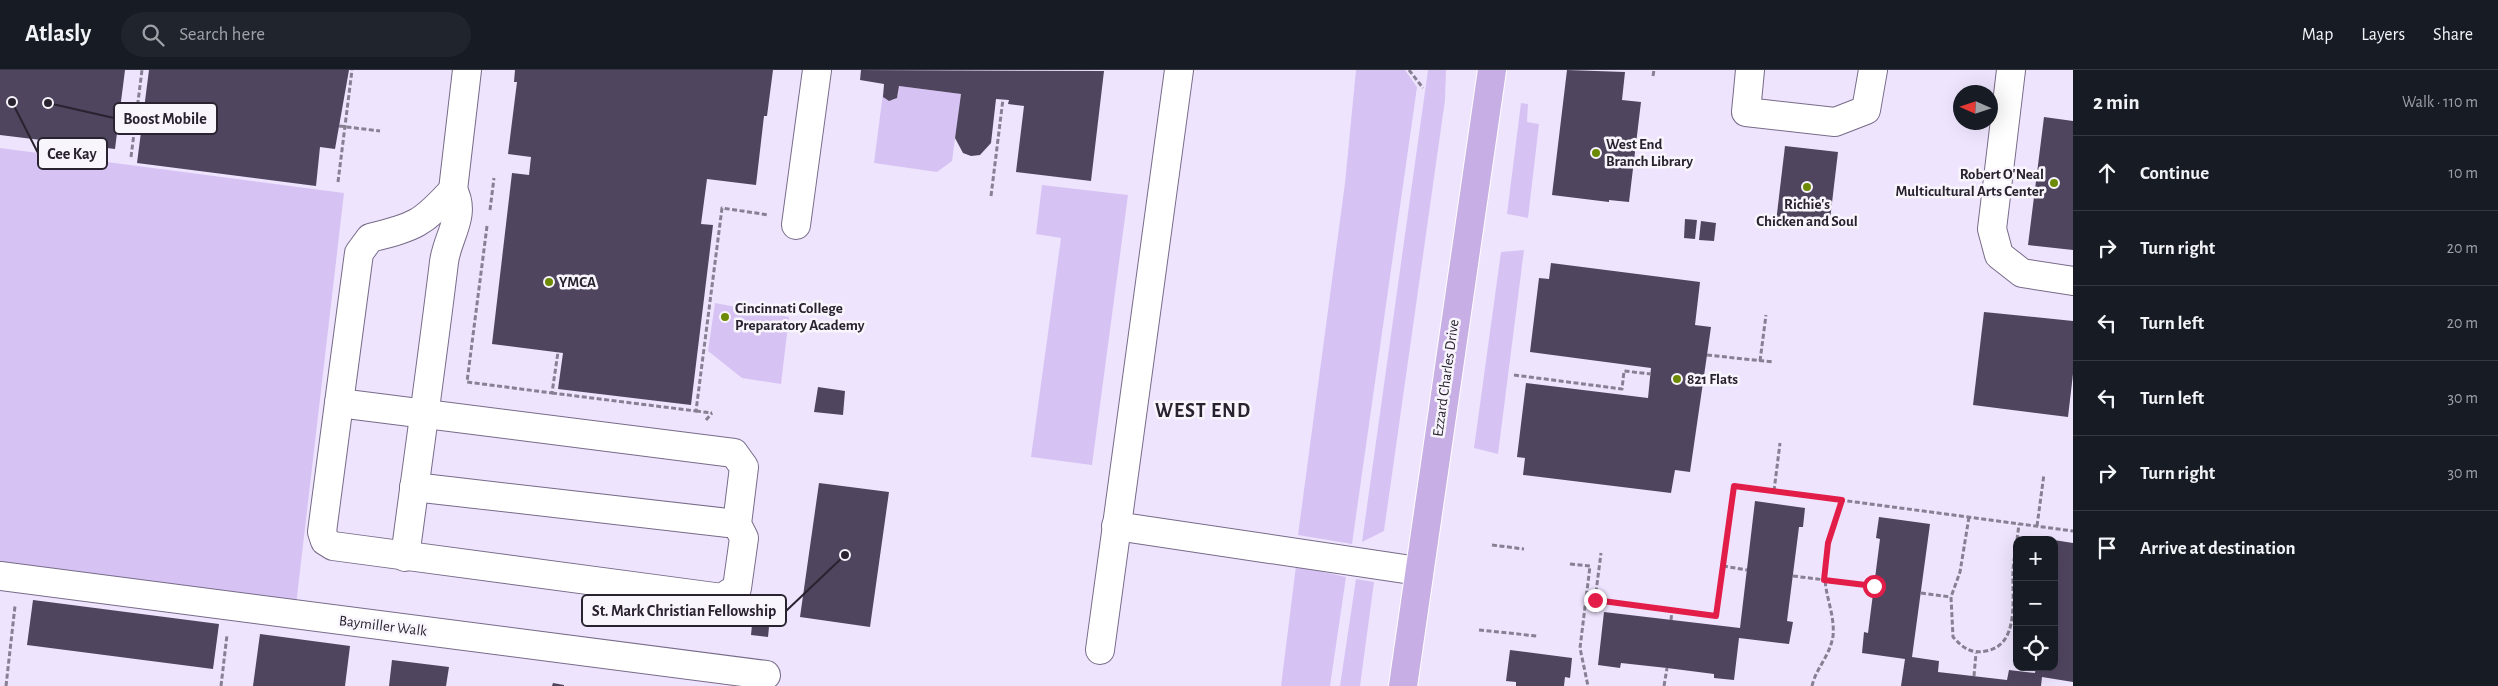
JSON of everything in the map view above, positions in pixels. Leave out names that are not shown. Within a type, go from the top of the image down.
[{"type":"main road","name":"Ezzard Charles Drive","points":[[1404,686],[1418,571],[1492,70]]},
{"type":"street","points":[[404,557],[425,415],[444,257],[456,225],[458,200],[453,190],[468,70]]},
{"type":"street","points":[[786,221],[817,70]]},
{"type":"street","points":[[1100,650],[1179,70]]},
{"type":"street","points":[[1750,70],[1746,112],[1835,122],[1866,110],[1872,70]]},
{"type":"street","points":[[2011,70],[1992,229],[1999,255],[2022,273],[2073,281]]},
{"type":"street","points":[[339,403],[734,453],[744,467],[737,524],[744,538],[737,588],[722,598],[404,557],[333,546],[325,541],[322,532],[339,403],[359,253],[370,238],[410,228],[428,217],[453,190]]},
{"type":"street","points":[[414,487],[737,524]]},
{"type":"street","points":[[1116,526],[1418,571]]},
{"type":"street","name":"Baymiller Walk","points":[[9,577],[766,675]]},
{"type":"path","points":[[131,157],[142,70]]},
{"type":"path","points":[[338,182],[352,70]]},
{"type":"path","points":[[1409,70],[1423,88]]},
{"type":"path","points":[[1653,76],[1654,70]]},
{"type":"path","points":[[991,196],[1003,99]]},
{"type":"path","points":[[339,126],[380,131]]},
{"type":"path","points":[[494,178],[467,382],[712,413]]},
{"type":"path","points":[[696,411],[722,208],[786,221]]},
{"type":"path","points":[[1760,361],[1766,315]]},
{"type":"path","points":[[552,394],[558,352]]},
{"type":"path","points":[[1707,355],[1773,362]]},
{"type":"path","points":[[1514,375],[1622,389],[1624,370],[1651,374]]},
{"type":"path","points":[[1774,491],[1780,443]]},
{"type":"path","points":[[2037,526],[2044,474]]},
{"type":"path","points":[[1587,598],[1716,616],[1734,486],[2073,531]]},
{"type":"path","points":[[1812,686],[1828,658],[1833,636],[1832,616],[1824,580],[1828,543],[1842,500]]},
{"type":"path","points":[[1969,517],[1960,572],[1951,597],[1953,637],[1963,648],[1976,653],[1990,651],[2001,645],[2008,632],[2013,613]]},
{"type":"path","points":[[2018,536],[2019,524]]},
{"type":"path","points":[[1492,545],[1524,548]]},
{"type":"path","points":[[1595,600],[1601,553]]},
{"type":"path","points":[[1570,564],[1590,566],[1580,648],[1588,686]]},
{"type":"path","points":[[1723,566],[1747,570]]},
{"type":"path","points":[[1793,576],[1874,586]]},
{"type":"path","points":[[6,686],[9,577]]},
{"type":"path","points":[[1921,593],[1951,597]]},
{"type":"path","points":[[221,686],[230,606]]},
{"type":"path","points":[[1671,620],[1672,610]]},
{"type":"path","points":[[1479,630],[1537,636]]},
{"type":"path","points":[[1974,676],[1976,653]]},
{"type":"path","points":[[1664,686],[1667,668]]},
{"type":"shaded area","points":[[1356,70],[1405,70],[1417,87],[1352,544],[1298,535],[1345,183]]},
{"type":"shaded area","points":[[1428,70],[1446,70],[1445,100],[1384,531],[1362,542]]},
{"type":"shaded area","points":[[899,86],[961,94],[952,161],[937,172],[874,163],[883,93],[885,99],[894,100],[898,95]]},
{"type":"shaded area","points":[[1521,103],[1528,104],[1527,122],[1539,124],[1528,218],[1507,214]]},
{"type":"shaded area","points":[[0,148],[344,193],[295,614],[0,576]]},
{"type":"shaded area","points":[[1042,185],[1128,195],[1092,465],[1031,457],[1061,238],[1036,234]]},
{"type":"shaded area","points":[[1524,250],[1498,454],[1474,448],[1501,252]]},
{"type":"shaded area","points":[[715,303],[789,317],[781,384],[742,378],[708,351]]},
{"type":"shaded area","points":[[1296,566],[1346,577],[1330,686],[1281,686]]},
{"type":"shaded area","points":[[1356,579],[1374,582],[1360,686],[1340,686]]},
{"type":"building","points":[[0,70],[125,70],[115,149],[0,135]]},
{"type":"building","points":[[149,70],[349,70],[335,149],[320,147],[316,186],[137,163]]},
{"type":"building","points":[[515,70],[773,70],[767,116],[764,116],[756,185],[707,179],[701,224],[713,225],[691,405],[558,389],[563,353],[492,344],[512,173],[529,175],[531,157],[508,154],[517,82],[514,82]]},
{"type":"building","points":[[861,70],[1104,71],[1091,181],[1016,172],[1024,106],[1008,104],[1009,100],[996,99],[991,143],[980,155],[971,156],[963,153],[955,138],[961,94],[899,86],[897,98],[889,101],[883,97],[884,84],[860,80]]},
{"type":"building","name":"West End Branch Library","points":[[1567,70],[1625,72],[1622,100],[1641,102],[1629,202],[1609,200],[1609,202],[1552,195]]},
{"type":"building","name":"Robert O'Neal Multicultural Arts Center","points":[[2044,117],[2073,121],[2073,250],[2028,245]]},
{"type":"building","name":"Richie's Chicken and Soul","points":[[1785,146],[1838,152],[1829,228],[1776,222]]},
{"type":"building","points":[[1685,219],[1697,220],[1695,239],[1684,238]]},
{"type":"building","points":[[1701,221],[1716,223],[1714,241],[1699,240]]},
{"type":"building","name":"821 Flats","points":[[1551,263],[1700,282],[1695,325],[1711,327],[1690,472],[1675,470],[1671,493],[1523,475],[1525,458],[1517,457],[1526,383],[1648,398],[1651,368],[1530,352],[1539,278],[1549,279]]},
{"type":"building","points":[[1984,312],[2073,321],[2073,374],[2068,417],[1973,405]]},
{"type":"building","points":[[818,387],[845,391],[843,415],[814,412]]},
{"type":"building","points":[[819,483],[889,492],[870,627],[800,617]]},
{"type":"building","points":[[1755,501],[1805,508],[1803,527],[1799,527],[1787,621],[1793,622],[1789,644],[1739,638],[1734,680],[1714,678],[1714,674],[1667,668],[1621,663],[1620,668],[1598,665],[1604,612],[1740,628]]},
{"type":"building","points":[[1879,517],[1930,524],[1912,657],[1939,661],[1938,672],[2007,680],[2009,670],[2035,673],[2035,671],[2058,671],[2058,541],[2073,543],[2073,682],[2042,677],[2041,686],[1901,686],[1905,659],[1862,653],[1864,632],[1868,633],[1880,539],[1876,538]]},
{"type":"building","points":[[33,600],[219,624],[213,669],[27,645]]},
{"type":"building","points":[[754,605],[771,607],[768,637],[751,635]]},
{"type":"building","points":[[260,634],[350,646],[345,686],[253,686]]},
{"type":"building","points":[[1510,650],[1572,658],[1570,678],[1565,677],[1564,686],[1516,686],[1516,682],[1506,681]]},
{"type":"building","points":[[392,660],[449,667],[446,686],[389,686]]},
{"type":"building","points":[[553,683],[564,685],[564,686],[552,686]]},
{"type":"place","name":"Cee Kay","points":[[12,102]]},
{"type":"place","name":"Boost Mobile","points":[[48,103]]},
{"type":"place","name":"West End Branch Library","points":[[1596,153]]},
{"type":"place","name":"Robert O'Neal Multicultural Arts Center","points":[[2054,183]]},
{"type":"place","name":"Richie's Chicken and Soul","points":[[1807,187]]},
{"type":"place","name":"YMCA","points":[[549,282]]},
{"type":"place","name":"Cincinnati College Preparatory Academy","points":[[725,317]]},
{"type":"place","name":"821 Flats","points":[[1677,379]]},
{"type":"place","name":"St. Mark Christian Fellowship","points":[[845,555]]},
{"type":"district","name":"WEST END","points":[[1203,411]]},
{"type":"route","points":[[1595,600],[1716,616],[1734,486],[1842,500],[1828,543],[1824,580],[1874,586]]}]
